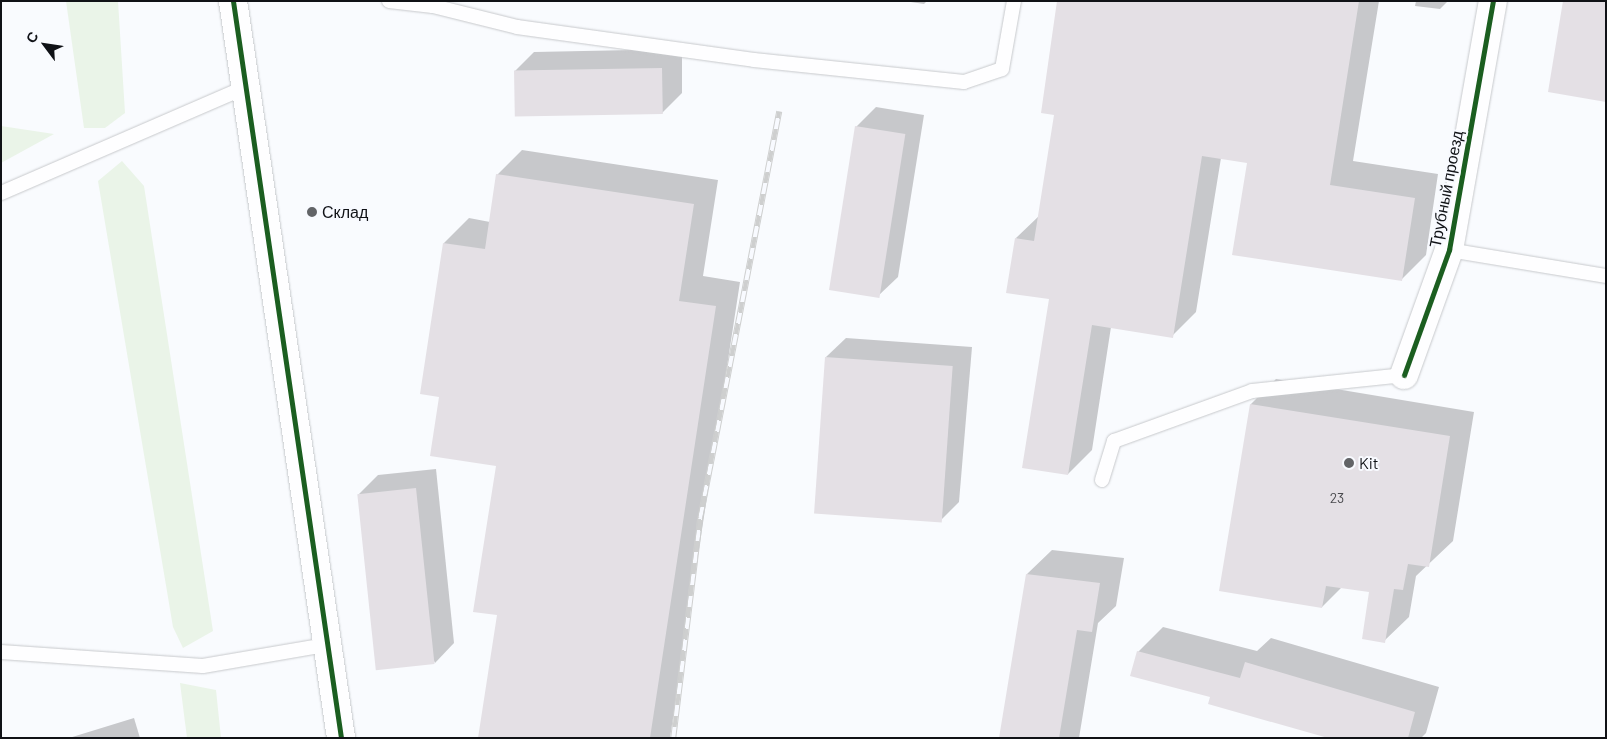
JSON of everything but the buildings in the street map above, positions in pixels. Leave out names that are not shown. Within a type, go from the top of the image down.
[{"type":"street","points":[[232,1],[341,738]]},
{"type":"street","name":"Трубный проезд","points":[[1404,375],[1449,250],[1492,1]]},
{"type":"lane","points":[[389,1],[433,4],[547,31],[754,60],[964,82],[1002,69],[1014,1]]},
{"type":"lane","points":[[1,193],[244,88]]},
{"type":"lane","points":[[1449,250],[1606,276]]},
{"type":"lane","points":[[1102,480],[1114,441],[1252,391],[1404,375]]},
{"type":"lane","points":[[1,652],[203,666],[326,645]]},
{"type":"shaded area","points":[[66,1],[118,1],[125,113],[105,128],[84,128]]},
{"type":"shaded area","points":[[1,126],[54,134],[1,163]]},
{"type":"shaded area","points":[[122,161],[144,186],[213,631],[183,648],[173,627],[98,181]]},
{"type":"shaded area","points":[[180,683],[216,690],[221,738],[187,738]]},
{"type":"railway","points":[[673,738],[700,518],[779,112]]},
{"type":"cycle path","points":[[233,1],[341,738]]},
{"type":"cycle path","points":[[1404,375],[1449,250],[1493,1]]},
{"type":"place","name":"Склад","points":[[312,212]]},
{"type":"place","name":"Kit","points":[[1349,463]]}]
